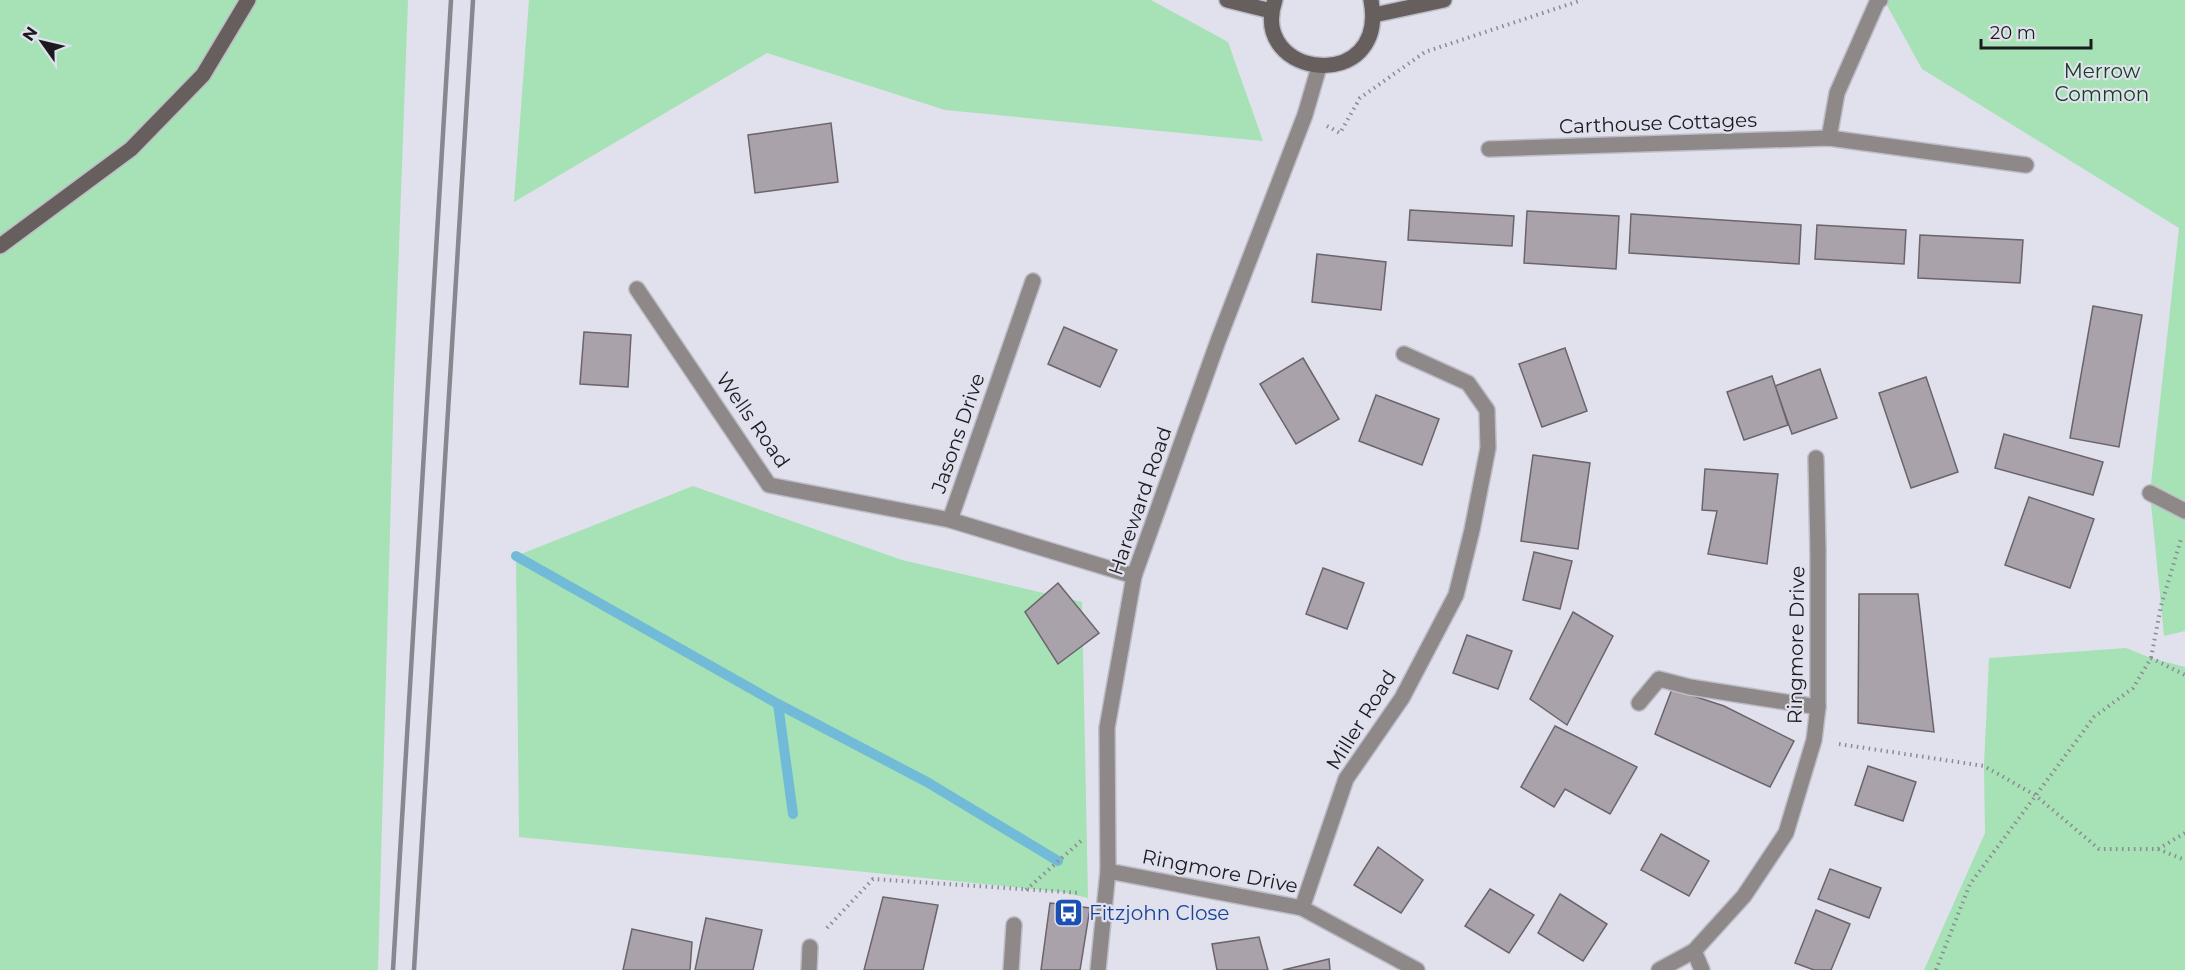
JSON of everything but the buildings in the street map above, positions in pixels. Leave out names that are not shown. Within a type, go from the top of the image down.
[{"type":"main road","points":[[0,246],[131,149],[202,75],[248,0]]},
{"type":"main road","points":[[1227,0],[1273,6],[1273,28],[1279,42],[1289,55],[1303,63],[1319,67],[1336,65],[1351,58],[1363,46],[1371,32],[1372,7],[1444,0]]},
{"type":"street","points":[[1829,138],[1837,93],[1878,0],[1880,0]]},
{"type":"street","name":"Hareward Road","points":[[1098,970],[1108,870],[1107,728],[1134,576],[1218,341],[1305,115],[1319,67]]},
{"type":"street","name":"Carthouse Cottages","points":[[1489,149],[1829,138],[2026,165]]},
{"type":"street","name":"Jasons Drive","points":[[1033,281],[950,520],[1134,576]]},
{"type":"street","name":"Wells Road","points":[[638,290],[769,485],[950,520]]},
{"type":"street","name":"Miller Road","points":[[1302,908],[1346,779],[1402,698],[1456,595],[1472,530],[1488,448],[1487,410],[1468,383],[1404,354]]},
{"type":"street","name":"Ringmore Drive","points":[[1659,970],[1694,951],[1744,896],[1786,834],[1814,740],[1818,707],[1816,458]]},
{"type":"street","points":[[2150,493],[2185,511]]},
{"type":"street","points":[[1639,703],[1659,679],[1690,687],[1818,707]]},
{"type":"street","name":"Ringmore Drive","points":[[1108,870],[1302,908],[1417,970]]},
{"type":"street","points":[[1011,970],[1014,925]]},
{"type":"street","points":[[809,970],[810,947]]},
{"type":"street","points":[[1694,951],[1702,970]]},
{"type":"path","points":[[1305,115],[1340,133],[1360,98],[1425,52],[1582,0]]},
{"type":"path","points":[[1936,970],[1970,884],[2094,717],[2133,688],[2151,658],[2161,606],[2185,526]]},
{"type":"path","points":[[2151,658],[2185,675]]},
{"type":"path","points":[[1814,740],[1984,766],[2035,795],[2099,849],[2158,849],[2185,860]]},
{"type":"path","points":[[1026,890],[1108,817]]},
{"type":"path","points":[[2158,849],[2185,833]]},
{"type":"path","points":[[810,947],[873,879],[1106,895]]},
{"type":"green space","points":[[0,0],[408,0],[394,384],[378,970],[0,970]]},
{"type":"green space","points":[[529,0],[1151,0],[1228,42],[1263,141],[945,110],[767,53],[514,202]]},
{"type":"green space","name":"Merrow Common","points":[[1884,0],[2185,0],[2185,631],[2164,636],[2150,493],[2179,228],[1922,69]]},
{"type":"green space","points":[[693,486],[902,560],[1082,602],[1088,898],[1062,892],[519,837],[516,556]]},
{"type":"green space","points":[[2126,648],[2151,658],[2185,667],[2185,970],[1924,970],[1985,833],[1984,766],[1989,658]]},
{"type":"waterway","points":[[516,556],[778,704],[927,782],[1058,861]]},
{"type":"waterway","points":[[778,704],[793,814]]},
{"type":"railway","points":[[393,970],[451,0]]},
{"type":"railway","points":[[414,970],[473,0]]},
{"type":"place","name":"Fitzjohn Close","points":[[1068,913]]}]
